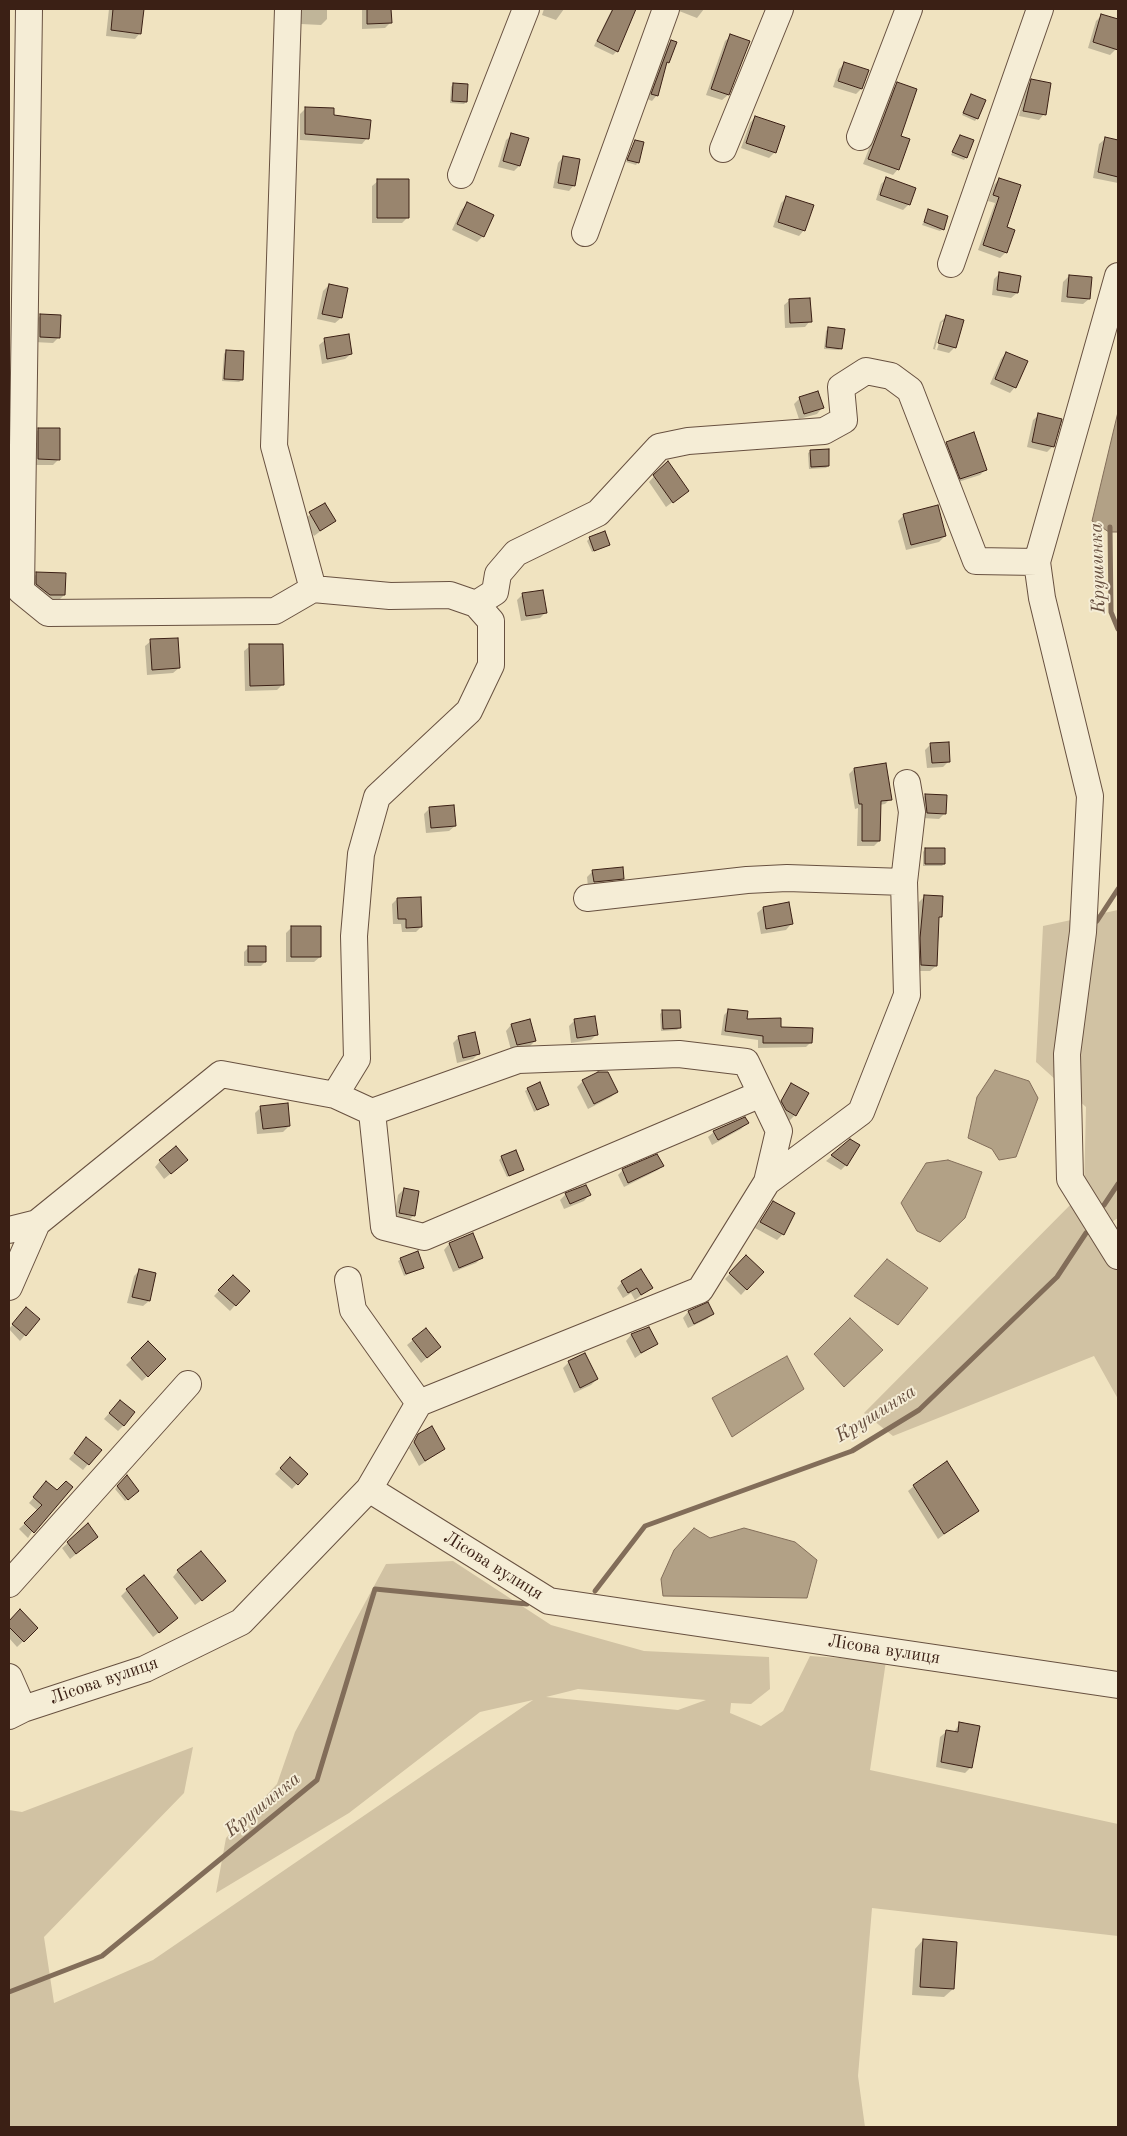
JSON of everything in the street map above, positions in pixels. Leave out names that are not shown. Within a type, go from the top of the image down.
[{"type":"street","points":[[29,9],[22,591],[48,613],[275,612],[313,590],[390,596],[450,595],[476,604],[491,621],[491,664],[470,711],[377,797],[361,854],[354,936],[357,1059],[335,1095]]},
{"type":"street","points":[[288,9],[274,446],[313,590]]},
{"type":"street","points":[[462,175],[526,9]]},
{"type":"street","points":[[585,233],[666,9]]},
{"type":"street","points":[[723,149],[780,9]]},
{"type":"street","points":[[860,138],[909,9]]},
{"type":"street","points":[[951,264],[1040,9]]},
{"type":"street","points":[[1118,276],[1038,562],[1042,598],[1090,796],[1083,932],[1067,1054],[1070,1179],[1118,1256]]},
{"type":"street","points":[[476,604],[495,592],[498,574],[516,553],[598,513],[659,447],[688,441],[824,431],[844,420],[841,388],[866,371],[891,376],[910,390],[976,561],[1038,562]]},
{"type":"street","points":[[767,1182],[861,1112],[907,996],[904,882],[912,812],[907,784]]},
{"type":"street","points":[[587,898],[786,878],[904,882]]},
{"type":"street","points":[[9,1230],[37,1223],[221,1074],[335,1095],[372,1112],[518,1060],[679,1054],[746,1062],[779,1131],[767,1182],[700,1290],[419,1403],[369,1489]]},
{"type":"street","points":[[372,1112],[384,1227],[424,1237],[761,1094]]},
{"type":"street","points":[[9,1287],[37,1223]]},
{"type":"street","points":[[348,1280],[353,1310],[419,1403]]},
{"type":"street","points":[[9,1584],[188,1384]]},
{"type":"street","name":"Лісова вулиця","points":[[16,1712],[145,1669],[241,1622],[369,1489],[549,1601],[1118,1686]]},
{"type":"street","points":[[9,1677],[16,1712]]},
{"type":"shaded area","points":[[1118,412],[1118,532],[1109,532],[1092,521]]},
{"type":"shaded area","points":[[1118,910],[1118,1218],[1107,1225],[1118,1249],[1118,1399],[1094,1356],[893,1436],[864,1413],[1084,1191],[1086,1107],[1036,1062],[1043,926]]},
{"type":"shaded area","points":[[995,1070],[1029,1081],[1038,1098],[1016,1157],[999,1160],[992,1149],[968,1138],[977,1097]]},
{"type":"shaded area","points":[[948,1160],[982,1172],[965,1218],[940,1242],[917,1231],[901,1203],[926,1163]]},
{"type":"shaded area","points":[[887,1259],[928,1288],[898,1325],[854,1296]]},
{"type":"shaded area","points":[[850,1318],[883,1350],[844,1387],[814,1354]]},
{"type":"shaded area","points":[[787,1356],[804,1389],[732,1437],[712,1398]]},
{"type":"shaded area","points":[[694,1528],[710,1538],[744,1528],[795,1542],[817,1560],[807,1598],[663,1596],[661,1579],[674,1550]]},
{"type":"shaded area","points":[[453,1561],[551,1625],[644,1651],[769,1657],[770,1689],[751,1704],[731,1703],[730,1713],[761,1726],[783,1711],[810,1656],[886,1661],[870,1770],[1118,1824],[1118,1936],[872,1908],[858,2076],[865,2127],[9,2127],[9,1810],[22,1812],[193,1747],[184,1793],[44,1937],[54,2003],[153,1960],[533,1700],[480,1712],[349,1813],[216,1893],[226,1838],[277,1784],[295,1732],[386,1564]],"holes":[[[578,1689],[706,1700],[678,1710],[546,1697]]]},
{"type":"building","points":[[113,9],[144,9],[141,34],[111,30]]},
{"type":"building","points":[[367,9],[391,9],[392,23],[367,24]]},
{"type":"building","points":[[613,9],[636,9],[618,52],[597,41]]},
{"type":"building","points":[[1101,14],[1118,19],[1118,50],[1093,42]]},
{"type":"building","points":[[730,34],[750,41],[729,95],[711,89]]},
{"type":"building","points":[[671,40],[677,42],[669,63],[667,62],[658,96],[651,94]]},
{"type":"building","points":[[844,62],[869,70],[862,89],[838,81]]},
{"type":"building","points":[[1031,79],[1051,83],[1046,115],[1023,111]]},
{"type":"building","points":[[897,82],[917,89],[901,136],[910,139],[899,170],[868,159]]},
{"type":"building","points":[[453,83],[468,84],[467,102],[452,101]]},
{"type":"building","points":[[971,94],[986,100],[978,119],[963,113]]},
{"type":"building","points":[[305,107],[334,108],[334,115],[371,120],[369,139],[305,134]]},
{"type":"building","points":[[755,116],[785,126],[776,153],[746,143]]},
{"type":"building","points":[[511,133],[529,138],[520,166],[503,161]]},
{"type":"building","points":[[960,135],[974,140],[967,158],[952,152]]},
{"type":"building","points":[[1105,137],[1118,140],[1118,177],[1098,172]]},
{"type":"building","points":[[635,140],[644,142],[639,163],[627,160]]},
{"type":"building","points":[[563,156],[580,159],[575,186],[558,183]]},
{"type":"building","points":[[886,177],[916,188],[910,205],[880,195]]},
{"type":"building","points":[[999,178],[1021,185],[1007,227],[1015,230],[1007,253],[983,245],[999,197],[993,195]]},
{"type":"building","points":[[377,179],[409,179],[409,218],[377,218]]},
{"type":"building","points":[[786,196],[814,205],[805,231],[778,222]]},
{"type":"building","points":[[467,202],[494,215],[484,237],[457,224]]},
{"type":"building","points":[[928,209],[948,216],[944,230],[924,222]]},
{"type":"building","points":[[999,272],[1021,276],[1018,293],[997,290]]},
{"type":"building","points":[[1069,275],[1092,277],[1090,299],[1067,297]]},
{"type":"building","points":[[329,284],[348,288],[342,318],[322,314]]},
{"type":"building","points":[[810,298],[812,322],[790,323],[789,299]]},
{"type":"building","points":[[40,314],[61,315],[60,338],[40,337]]},
{"type":"building","points":[[946,315],[964,320],[956,348],[938,343]]},
{"type":"building","points":[[828,327],[845,329],[842,349],[826,347]]},
{"type":"building","points":[[349,334],[352,354],[327,359],[324,338]]},
{"type":"building","points":[[226,350],[244,351],[243,380],[224,379]]},
{"type":"building","points":[[1006,352],[1028,361],[1016,388],[995,379]]},
{"type":"building","points":[[818,391],[824,408],[804,414],[799,397]]},
{"type":"building","points":[[1038,413],[1062,419],[1054,447],[1032,442]]},
{"type":"building","points":[[38,428],[60,428],[60,460],[38,459]]},
{"type":"building","points":[[974,432],[987,470],[960,479],[946,442]]},
{"type":"building","points":[[829,449],[829,466],[811,467],[810,450]]},
{"type":"building","points":[[668,461],[689,491],[673,503],[653,475]]},
{"type":"building","points":[[325,503],[336,521],[320,531],[309,512]]},
{"type":"building","points":[[938,505],[946,536],[911,545],[903,514]]},
{"type":"building","points":[[605,531],[610,545],[594,551],[589,537]]},
{"type":"building","points":[[36,572],[66,573],[65,595],[50,595],[36,584]]},
{"type":"building","points":[[543,590],[547,613],[526,616],[522,593]]},
{"type":"building","points":[[178,638],[180,668],[152,670],[150,639]]},
{"type":"building","points":[[249,644],[283,644],[284,685],[250,686]]},
{"type":"building","points":[[949,742],[950,762],[932,763],[930,743]]},
{"type":"building","points":[[886,763],[892,800],[881,801],[880,841],[862,841],[862,804],[859,804],[854,768]]},
{"type":"building","points":[[925,794],[947,795],[946,814],[927,813]]},
{"type":"building","points":[[454,805],[456,826],[431,828],[429,807]]},
{"type":"building","points":[[925,848],[945,848],[945,864],[925,864]]},
{"type":"building","points":[[623,867],[624,879],[594,882],[592,870]]},
{"type":"building","points":[[924,895],[943,896],[942,917],[939,917],[937,966],[921,965],[920,938]]},
{"type":"building","points":[[421,897],[422,927],[406,928],[406,919],[398,919],[397,898]]},
{"type":"building","points":[[789,902],[793,924],[766,929],[763,907]]},
{"type":"building","points":[[291,926],[321,926],[321,957],[291,957]]},
{"type":"building","points":[[248,946],[266,946],[266,962],[248,962]]},
{"type":"building","points":[[728,1009],[748,1011],[747,1019],[781,1018],[781,1027],[813,1028],[812,1043],[763,1043],[763,1036],[725,1031]]},
{"type":"building","points":[[662,1010],[680,1010],[681,1028],[663,1029]]},
{"type":"building","points":[[595,1016],[598,1035],[577,1038],[574,1019]]},
{"type":"building","points":[[530,1019],[536,1041],[517,1045],[511,1024]]},
{"type":"building","points":[[475,1032],[480,1054],[463,1058],[458,1036]]},
{"type":"building","points":[[598,1072],[608,1072],[618,1092],[594,1104],[582,1080]]},
{"type":"building","points":[[540,1082],[549,1105],[537,1110],[527,1088]]},
{"type":"building","points":[[791,1083],[809,1093],[796,1116],[786,1110],[781,1101]]},
{"type":"building","points":[[288,1103],[290,1126],[263,1129],[260,1106]]},
{"type":"building","points":[[745,1117],[749,1123],[718,1140],[713,1131]]},
{"type":"building","points":[[850,1139],[860,1145],[847,1166],[831,1155]]},
{"type":"building","points":[[176,1146],[188,1160],[171,1174],[159,1160]]},
{"type":"building","points":[[516,1150],[524,1170],[509,1176],[501,1156]]},
{"type":"building","points":[[657,1154],[664,1166],[628,1183],[622,1169]]},
{"type":"building","points":[[586,1185],[591,1195],[570,1204],[565,1193]]},
{"type":"building","points":[[404,1188],[419,1191],[415,1216],[399,1213]]},
{"type":"building","points":[[773,1201],[795,1213],[784,1235],[760,1222]]},
{"type":"building","points":[[473,1233],[483,1258],[459,1268],[449,1243]]},
{"type":"building","points":[[418,1251],[424,1268],[406,1274],[400,1258]]},
{"type":"building","points":[[746,1255],[764,1272],[747,1290],[729,1273]]},
{"type":"building","points":[[139,1269],[156,1273],[150,1301],[132,1297]]},
{"type":"building","points":[[641,1269],[653,1288],[641,1295],[637,1288],[628,1293],[621,1281]]},
{"type":"building","points":[[233,1275],[250,1291],[236,1306],[218,1290]]},
{"type":"building","points":[[708,1302],[714,1314],[694,1324],[688,1311]]},
{"type":"building","points":[[26,1307],[40,1319],[26,1336],[12,1324]]},
{"type":"building","points":[[649,1327],[658,1344],[641,1353],[631,1334]]},
{"type":"building","points":[[426,1328],[441,1347],[427,1358],[412,1339]]},
{"type":"building","points":[[148,1341],[166,1359],[148,1377],[131,1358]]},
{"type":"building","points":[[585,1353],[598,1379],[580,1388],[568,1361]]},
{"type":"building","points":[[120,1400],[135,1412],[124,1426],[109,1413]]},
{"type":"building","points":[[432,1426],[445,1449],[425,1461],[414,1442],[418,1434]]},
{"type":"building","points":[[86,1437],[102,1450],[89,1465],[74,1453]]},
{"type":"building","points":[[290,1457],[308,1474],[298,1485],[280,1468]]},
{"type":"building","points":[[947,1461],[979,1511],[944,1534],[913,1485]]},
{"type":"building","points":[[127,1475],[139,1491],[128,1500],[117,1486]]},
{"type":"building","points":[[46,1481],[57,1490],[66,1481],[73,1487],[34,1533],[24,1523],[42,1505],[33,1497]]},
{"type":"building","points":[[88,1523],[98,1537],[76,1554],[67,1542]]},
{"type":"building","points":[[201,1551],[226,1581],[202,1601],[177,1570]]},
{"type":"building","points":[[144,1575],[178,1618],[159,1633],[126,1589]]},
{"type":"building","points":[[20,1609],[38,1628],[24,1642],[9,1627],[9,1621]]},
{"type":"building","points":[[959,1722],[980,1726],[972,1768],[941,1762],[946,1730],[958,1732]]},
{"type":"building","points":[[923,1939],[957,1942],[954,1989],[920,1987]]},
{"type":"waterway","name":"Крушинка","points":[[1110,527],[1111,612],[1118,629]]},
{"type":"waterway","name":"Крушинка","points":[[1097,921],[1118,889]]},
{"type":"waterway","name":"Крушинка","points":[[1104,1205],[1118,1184]]},
{"type":"waterway","name":"Крушинка","points":[[595,1591],[645,1526],[852,1451],[919,1410],[1057,1277],[1086,1233]]},
{"type":"waterway","name":"Крушинка","points":[[9,1992],[102,1956],[317,1780],[375,1589],[527,1604]]}]
